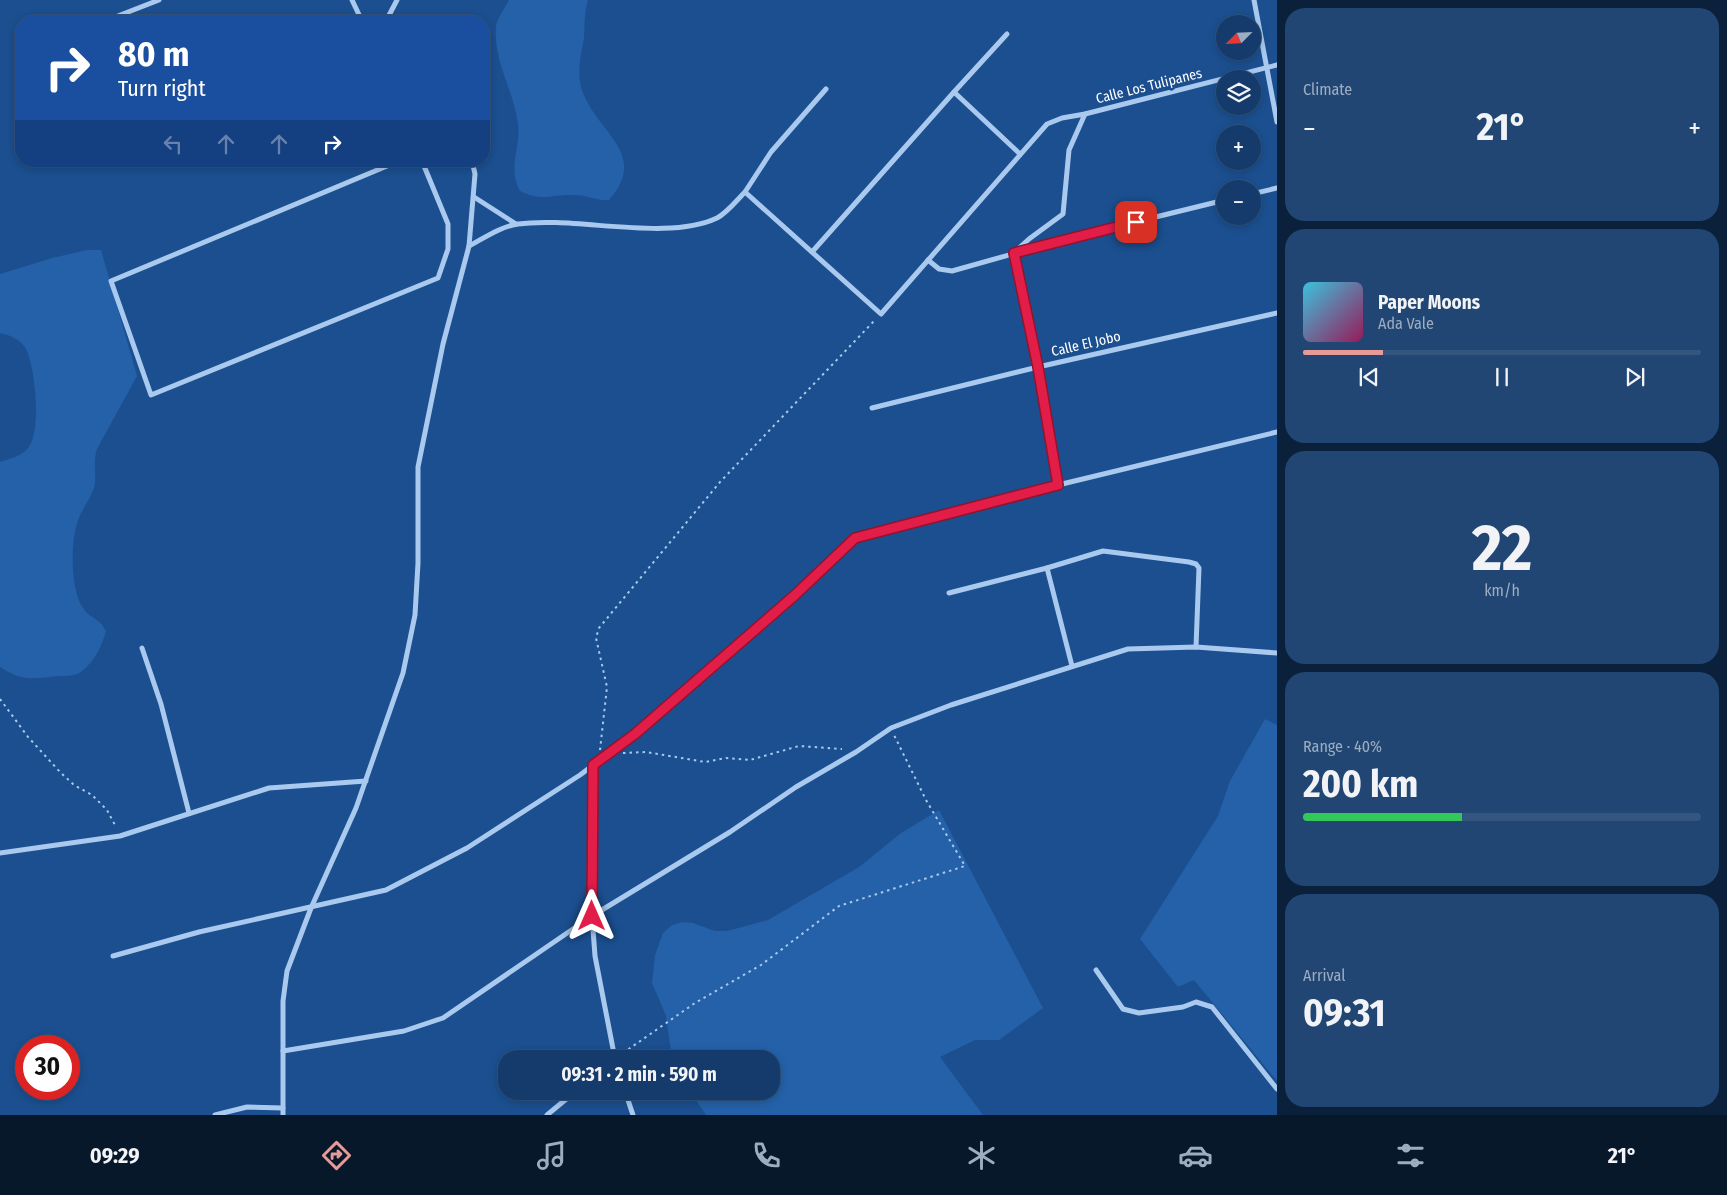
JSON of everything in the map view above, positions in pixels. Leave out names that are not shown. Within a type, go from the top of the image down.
[{"type":"street","points":[[120,15],[159,0]]},
{"type":"street","points":[[352,0],[359,15]]},
{"type":"street","points":[[389,15],[397,0]]},
{"type":"street","points":[[1254,0],[1277,122]]},
{"type":"street","points":[[812,252],[1007,34]]},
{"type":"street","name":"Calle Los Tulipanes","points":[[881,314],[1047,124],[1062,118],[1085,114],[1277,65]]},
{"type":"street","points":[[469,246],[516,224],[552,221],[646,228],[694,225],[718,217],[745,192],[771,152],[826,89]]},
{"type":"street","points":[[954,92],[1020,154]]},
{"type":"street","points":[[1014,253],[1029,239],[1063,214],[1069,150],[1085,114]]},
{"type":"street","points":[[385,167],[111,281],[151,395],[438,278],[448,250],[448,224],[424,167]]},
{"type":"street","points":[[283,1115],[283,1001],[287,971],[311,908],[366,782],[404,674],[415,606],[418,563],[418,467],[443,344],[469,246],[476,174],[474,167]]},
{"type":"street","points":[[1261,192],[1277,188]]},
{"type":"street","points":[[745,192],[881,314]]},
{"type":"street","points":[[474,197],[516,224]]},
{"type":"street","points":[[928,260],[939,269],[952,271],[1014,253],[1216,202]]},
{"type":"street","points":[[1014,253],[1038,367],[1058,485]]},
{"type":"street","name":"Calle El Jobo","points":[[872,408],[1038,367],[1277,314]]},
{"type":"street","points":[[113,956],[190,934],[386,890],[467,848],[593,765],[635,734],[795,595],[855,538],[1058,485],[1277,432]]},
{"type":"street","points":[[949,593],[1104,551],[1196,564],[1199,572],[1196,647]]},
{"type":"street","points":[[1046,568],[1072,666]]},
{"type":"street","points":[[283,1051],[404,1031],[443,1018],[592,916],[730,832],[796,787],[856,752],[892,728],[951,705],[1128,648],[1196,647],[1277,653]]},
{"type":"street","points":[[142,648],[161,704],[189,813]]},
{"type":"street","points":[[593,765],[592,916],[595,956],[612,1050]]},
{"type":"street","points":[[0,853],[120,836],[269,788],[366,782]]},
{"type":"street","points":[[1096,970],[1123,1009],[1139,1014],[1196,1002],[1212,1006],[1277,1089]]},
{"type":"street","points":[[547,1115],[565,1100]]},
{"type":"street","points":[[628,1100],[633,1115]]},
{"type":"street","points":[[215,1115],[247,1107],[283,1108]]},
{"type":"path","points":[[599,760],[607,687],[596,638],[599,628],[720,482],[881,314]]},
{"type":"path","points":[[0,698],[28,737],[60,772],[74,785],[92,795],[107,810],[120,836]]},
{"type":"path","points":[[628,1050],[695,1003],[761,965],[839,906],[965,866],[926,800],[892,728]]},
{"type":"path","points":[[618,754],[646,752],[705,762],[726,758],[750,760],[799,746],[829,747],[856,752]]},
{"type":"shaded area","points":[[509,0],[588,0],[579,74],[581,87],[588,103],[616,142],[622,155],[624,168],[620,183],[609,200],[574,195],[534,196],[520,191],[516,183],[514,166],[518,124],[496,40],[496,27],[499,17]]},
{"type":"shaded area","points":[[87,250],[101,250],[137,376],[97,449],[94,487],[79,518],[74,538],[74,577],[79,600],[86,612],[100,623],[106,631],[94,658],[80,673],[69,676],[29,678],[8,672],[0,667],[0,462],[19,455],[28,448],[35,428],[36,399],[32,370],[26,349],[15,338],[0,333],[0,274],[52,258]]},
{"type":"shaded area","points":[[1265,719],[1277,725],[1277,1081],[1194,980],[1178,987],[1140,939],[1218,816],[1230,781]]},
{"type":"shaded area","points":[[939,810],[1043,1008],[999,1040],[975,1040],[940,1057],[983,1115],[706,1115],[696,1100],[780,1100],[780,1050],[671,1050],[666,1016],[652,983],[655,955],[663,933],[672,925],[682,922],[693,923],[715,931],[727,931],[768,920],[859,867],[901,833]]},
{"type":"route","points":[[592,916],[593,765],[635,734],[810,583],[855,538],[870,532],[1058,485],[1038,367],[1014,253],[1136,222]]}]
